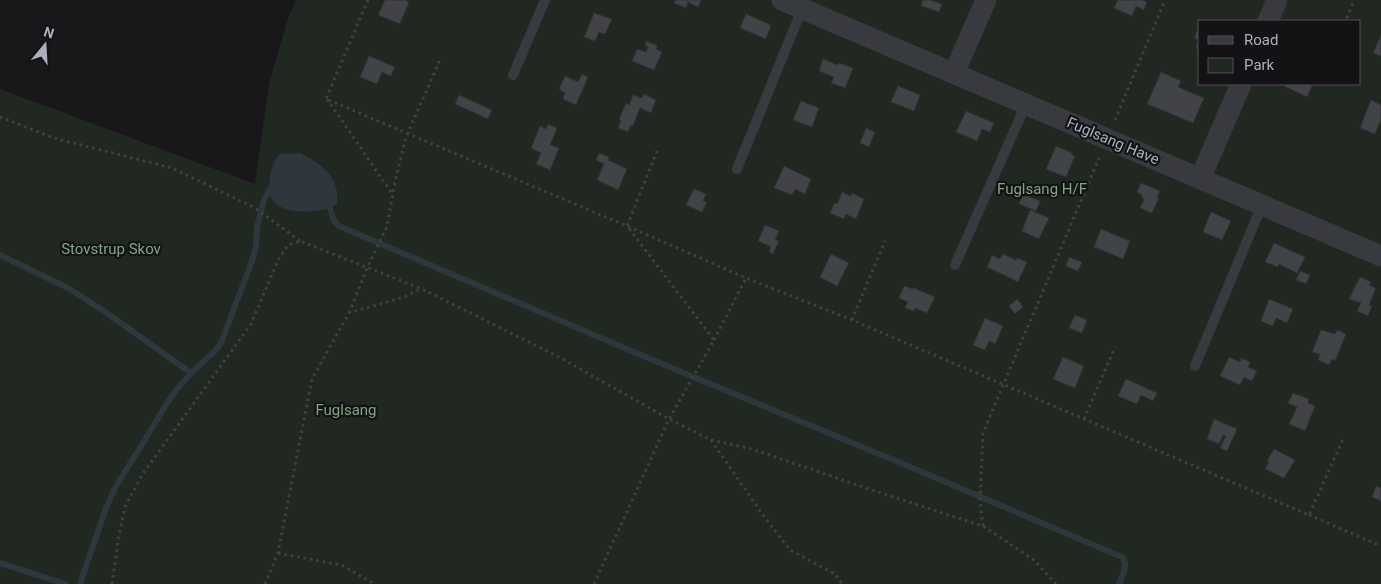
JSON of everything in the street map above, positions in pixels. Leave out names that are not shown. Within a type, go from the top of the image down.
[{"type":"street","name":"Fuglsang Have","points":[[782,0],[1381,256]]},
{"type":"street","points":[[954,74],[986,0]]},
{"type":"street","points":[[1268,20],[1277,0]]},
{"type":"street","points":[[1200,178],[1241,85]]},
{"type":"lane","points":[[513,75],[545,0]]},
{"type":"lane","points":[[737,169],[802,9]]},
{"type":"lane","points":[[954,265],[1026,104]]},
{"type":"lane","points":[[1195,366],[1262,205]]},
{"type":"path","points":[[326,99],[368,0]]},
{"type":"path","points":[[983,526],[980,501],[983,433],[1165,0]]},
{"type":"path","points":[[1347,18],[1354,0]]},
{"type":"path","points":[[265,584],[278,553],[312,379],[349,313],[386,227],[406,137],[440,58]]},
{"type":"path","points":[[326,99],[746,278],[852,320],[1381,546]]},
{"type":"path","points":[[326,99],[393,195]]},
{"type":"path","points":[[0,117],[54,138],[172,168],[255,208],[300,241],[422,288],[558,356],[669,419],[711,440],[752,449],[983,526],[1034,560],[1056,584]]},
{"type":"path","points":[[627,226],[657,151]]},
{"type":"path","points":[[627,226],[714,340]]},
{"type":"path","points":[[112,584],[125,507],[142,475],[251,324],[278,260],[288,245],[300,241]]},
{"type":"path","points":[[852,320],[885,241]]},
{"type":"path","points":[[594,584],[669,419],[714,340],[746,278]]},
{"type":"path","points":[[349,313],[404,297],[422,288]]},
{"type":"path","points":[[1084,419],[1115,347]]},
{"type":"path","points":[[1309,515],[1344,436]]},
{"type":"path","points":[[711,440],[763,515],[790,550],[835,574],[842,584]]},
{"type":"path","points":[[278,553],[341,565],[375,584]]},
{"type":"green space","points":[[296,0],[1381,0],[1381,584],[0,584],[0,89],[255,184],[269,84],[288,18]]},
{"type":"shaded area","points":[[300,153],[317,163],[331,176],[337,190],[337,204],[305,212],[287,209],[272,200],[269,185],[276,160],[280,154]]},
{"type":"building","points":[[385,0],[405,0],[409,2],[400,24],[378,15]]},
{"type":"building","points":[[676,0],[701,0],[698,7],[688,2],[686,8],[674,3]]},
{"type":"building","points":[[923,0],[942,4],[939,12],[921,6]]},
{"type":"building","points":[[1118,0],[1142,0],[1147,2],[1144,10],[1136,6],[1132,16],[1114,8]]},
{"type":"building","points":[[594,13],[612,19],[605,34],[599,32],[595,41],[584,37]]},
{"type":"building","points":[[746,14],[771,25],[766,39],[740,28]]},
{"type":"building","points":[[1198,29],[1198,40],[1194,38]]},
{"type":"building","points":[[1381,35],[1381,56],[1373,53]]},
{"type":"building","points":[[646,41],[658,46],[656,49],[662,52],[654,70],[632,61],[637,49],[646,52],[648,47],[645,45]]},
{"type":"building","points":[[369,56],[395,67],[391,76],[382,72],[377,84],[360,77]]},
{"type":"building","points":[[823,59],[853,68],[845,88],[831,83],[834,77],[819,71]]},
{"type":"building","points":[[1161,72],[1181,81],[1178,87],[1204,98],[1193,123],[1147,104]]},
{"type":"building","points":[[582,74],[588,77],[576,105],[563,99],[565,93],[559,89],[565,76],[578,82]]},
{"type":"building","points":[[1282,85],[1313,85],[1307,97]]},
{"type":"building","points":[[898,86],[920,95],[914,111],[891,102]]},
{"type":"building","points":[[644,94],[656,100],[651,113],[640,108],[633,126],[631,125],[628,132],[618,128],[626,103],[629,105],[633,95],[642,98]]},
{"type":"building","points":[[459,95],[492,110],[488,119],[455,104]]},
{"type":"building","points":[[1371,100],[1381,105],[1381,120],[1375,134],[1360,128]]},
{"type":"building","points":[[801,101],[819,108],[812,127],[793,120]]},
{"type":"building","points":[[966,111],[994,123],[990,132],[982,129],[977,141],[956,132]]},
{"type":"building","points":[[548,124],[557,128],[550,145],[559,148],[550,170],[536,164],[541,153],[531,148],[540,126],[546,129]]},
{"type":"building","points":[[866,128],[875,132],[869,147],[860,143]]},
{"type":"building","points":[[1056,146],[1075,156],[1066,177],[1046,169]]},
{"type":"building","points":[[599,153],[609,157],[608,160],[627,169],[618,190],[597,180],[604,164],[596,160]]},
{"type":"building","points":[[784,166],[811,179],[805,194],[795,189],[792,195],[774,188]]},
{"type":"building","points":[[1141,183],[1160,191],[1152,213],[1140,208],[1144,200],[1141,194],[1137,192]]},
{"type":"building","points":[[694,189],[706,194],[703,201],[707,202],[702,212],[686,205]]},
{"type":"building","points":[[842,192],[851,196],[852,193],[864,199],[856,219],[846,214],[844,219],[830,213],[834,203],[837,204]]},
{"type":"building","points":[[1023,194],[1040,201],[1036,211],[1019,204]]},
{"type":"building","points":[[1030,210],[1049,218],[1039,239],[1022,231]]},
{"type":"building","points":[[1211,212],[1231,221],[1222,240],[1203,232]]},
{"type":"building","points":[[765,225],[779,231],[775,240],[779,241],[773,254],[769,252],[771,247],[758,241]]},
{"type":"building","points":[[1101,229],[1130,241],[1123,259],[1094,247]]},
{"type":"building","points":[[1274,243],[1305,257],[1297,273],[1279,264],[1278,267],[1265,262]]},
{"type":"building","points":[[831,254],[849,263],[837,286],[820,277]]},
{"type":"building","points":[[1003,254],[1016,260],[1017,258],[1027,262],[1018,282],[987,267],[992,255],[1000,259]]},
{"type":"building","points":[[1069,257],[1082,262],[1078,271],[1066,266]]},
{"type":"building","points":[[1300,271],[1310,275],[1306,284],[1296,280]]},
{"type":"building","points":[[1360,277],[1371,282],[1369,285],[1376,288],[1369,305],[1372,306],[1368,316],[1357,311],[1361,303],[1349,299]]},
{"type":"building","points":[[904,286],[935,297],[927,313],[915,308],[914,311],[905,308],[908,302],[899,298]]},
{"type":"building","points":[[1017,299],[1023,307],[1015,314],[1009,306]]},
{"type":"building","points":[[1269,299],[1293,309],[1287,323],[1276,318],[1273,326],[1261,321]]},
{"type":"building","points":[[1075,315],[1087,320],[1082,333],[1069,328]]},
{"type":"building","points":[[985,318],[1003,326],[995,344],[989,341],[985,350],[973,345]]},
{"type":"building","points":[[1321,330],[1335,334],[1337,330],[1346,334],[1335,361],[1332,359],[1329,365],[1318,360],[1320,354],[1312,352]]},
{"type":"building","points":[[1063,357],[1084,366],[1075,388],[1053,379]]},
{"type":"building","points":[[1229,357],[1240,362],[1241,358],[1250,362],[1248,367],[1257,371],[1252,381],[1244,377],[1240,385],[1220,376]]},
{"type":"building","points":[[1126,379],[1157,393],[1153,401],[1141,395],[1137,404],[1118,396]]},
{"type":"building","points":[[1293,393],[1309,399],[1308,403],[1315,406],[1305,431],[1289,424],[1297,407],[1288,403]]},
{"type":"building","points":[[1214,419],[1237,429],[1227,451],[1220,448],[1226,436],[1223,435],[1219,444],[1207,439]]},
{"type":"building","points":[[1274,449],[1295,460],[1284,478],[1265,469]]},
{"type":"building","points":[[1376,486],[1381,488],[1381,501],[1372,497]]},
{"type":"waterway","points":[[80,584],[106,508],[115,488],[173,394],[221,343],[252,261],[256,246],[257,227],[264,200],[269,190]]},
{"type":"waterway","points":[[330,208],[334,220],[339,226],[1122,557],[1125,567],[1119,584]]},
{"type":"waterway","points":[[0,255],[70,289],[191,373]]},
{"type":"waterway","points":[[0,563],[66,584]]},
{"type":"park label","name":"Fuglsang H/F","points":[[1042,189]]},
{"type":"park label","name":"Stovstrup Skov","points":[[111,249]]},
{"type":"park label","name":"Fuglsang","points":[[346,410]]}]
